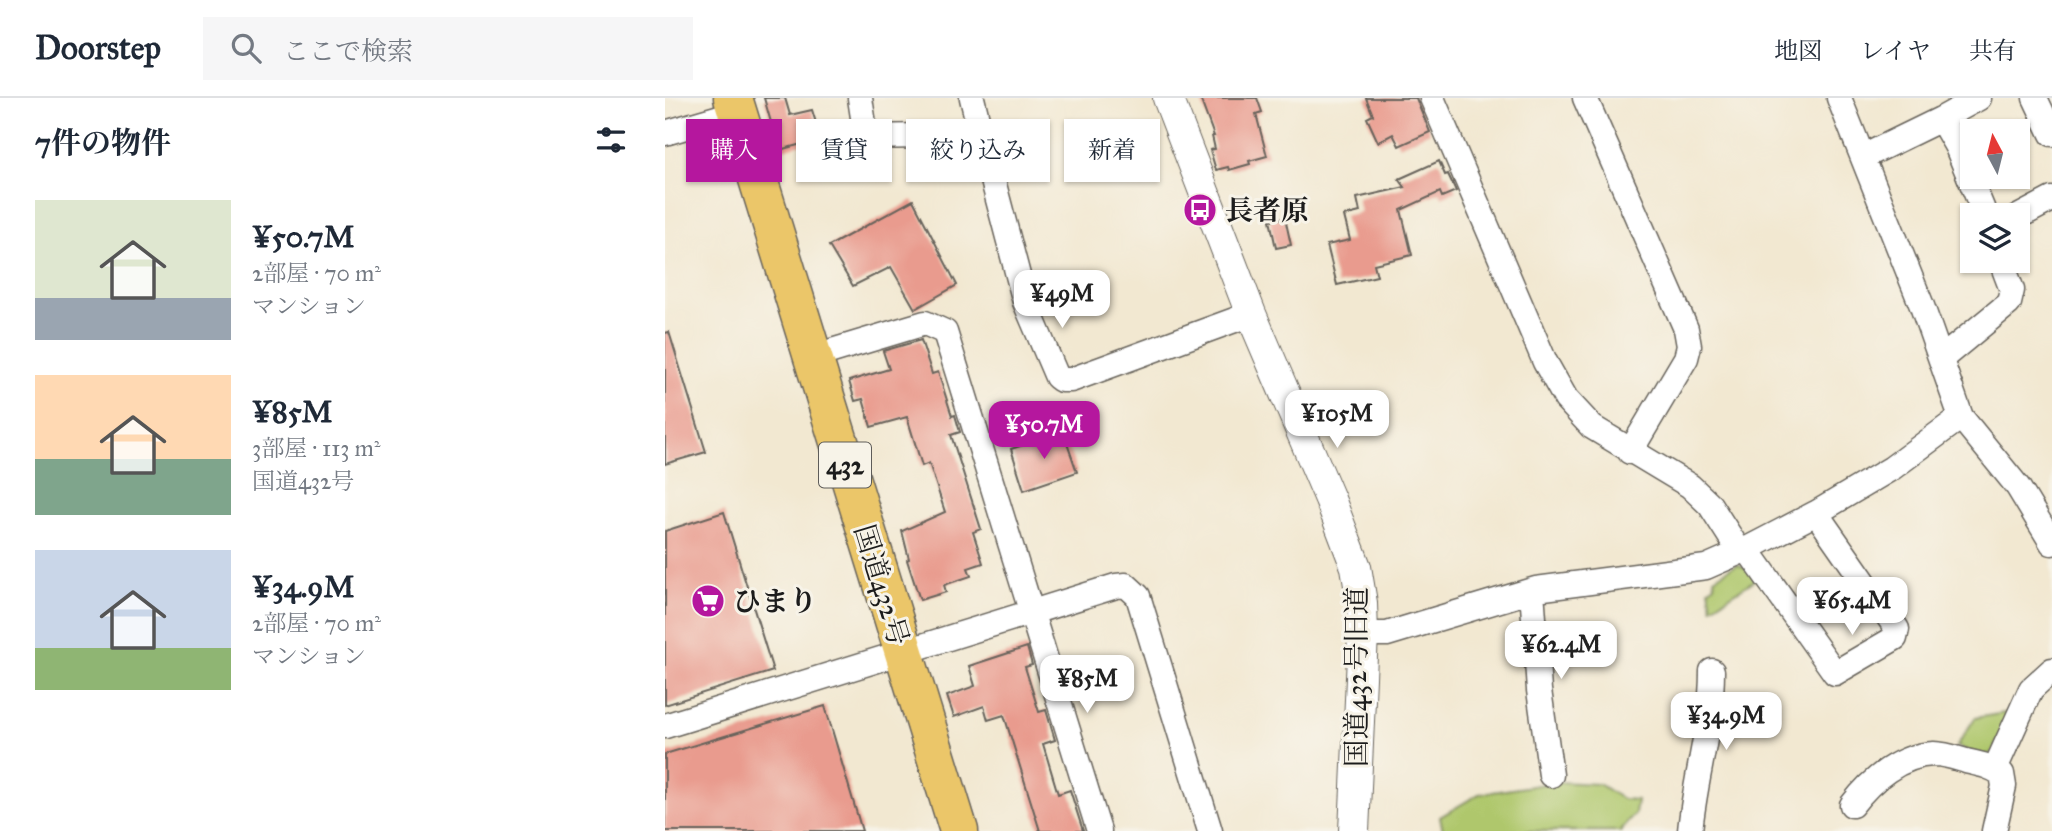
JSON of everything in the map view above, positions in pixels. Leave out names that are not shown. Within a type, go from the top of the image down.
[{"type":"highway","name":"国道432号","points":[[735,105],[959,831]]},
{"type":"street","points":[[860,98],[866,136],[906,136]]},
{"type":"street","points":[[972,98],[977,119]]},
{"type":"street","name":"国道432号旧道","points":[[1168,98],[1251,314],[1356,567],[1362,604],[1363,635],[1354,831]]},
{"type":"street","points":[[1432,98],[1556,383],[1576,412],[1592,428],[1690,486],[1710,505],[1835,673],[1895,638],[1897,629],[1816,513]]},
{"type":"street","points":[[1585,98],[1686,329],[1689,346],[1686,358],[1630,452]]},
{"type":"street","points":[[1839,98],[1961,417],[2018,487],[2052,543]]},
{"type":"street","points":[[1863,157],[1979,98]]},
{"type":"street","points":[[2035,98],[2052,135]]},
{"type":"street","points":[[665,133],[735,105]]},
{"type":"street","points":[[1941,119],[1957,147],[1980,203]]},
{"type":"street","points":[[993,182],[1025,302],[1057,377],[1061,380],[1071,380],[1251,314]]},
{"type":"street","points":[[2030,211],[2052,199]]},
{"type":"street","points":[[1941,359],[2009,303],[2011,290],[2005,273]]},
{"type":"street","points":[[812,357],[925,323],[945,332],[1099,831]]},
{"type":"street","points":[[1363,635],[1387,634],[1532,590],[1695,569],[1743,550],[1816,513],[1892,468],[1961,417]]},
{"type":"street","points":[[665,726],[1126,585],[1138,596],[1210,831]]},
{"type":"street","points":[[1532,590],[1539,690],[1551,775]]},
{"type":"street","points":[[1995,769],[2031,689],[2052,670]]},
{"type":"street","points":[[1690,831],[1692,805],[1711,712],[1712,671]]},
{"type":"street","points":[[1852,805],[1865,787],[1882,773],[1917,757],[1934,754],[1949,756],[1995,769],[2002,774],[2004,786],[1994,831]]},
{"type":"green space","points":[[1737,564],[1748,569],[1755,580],[1712,607],[1709,589],[1715,585],[1714,578]]},
{"type":"green space","points":[[2011,712],[1992,753],[1981,757],[1957,746],[1975,718]]},
{"type":"green space","points":[[1558,782],[1599,784],[1622,799],[1637,800],[1635,814],[1620,831],[1443,831],[1440,817],[1479,794]]},
{"type":"building","points":[[764,98],[785,98],[790,115],[812,110],[815,119],[796,119],[796,146],[782,149],[782,119],[770,119]]},
{"type":"building","points":[[1200,98],[1257,98],[1262,112],[1256,114],[1267,156],[1229,170],[1228,167],[1216,170],[1210,150],[1215,149],[1214,136]]},
{"type":"building","points":[[1366,98],[1416,98],[1430,132],[1399,146],[1393,134],[1378,142],[1367,118],[1373,115]]},
{"type":"building","points":[[1439,161],[1456,191],[1442,197],[1440,192],[1401,210],[1412,255],[1374,264],[1377,276],[1337,285],[1327,245],[1350,240],[1344,216],[1360,212],[1357,198],[1405,187],[1399,179]]},
{"type":"building","points":[[913,200],[957,285],[915,309],[891,267],[853,286],[829,246]]},
{"type":"building","points":[[1285,218],[1291,245],[1276,248],[1270,220]]},
{"type":"building","points":[[669,332],[706,452],[665,464],[665,333]]},
{"type":"building","points":[[921,340],[932,374],[938,372],[960,432],[951,435],[981,529],[973,532],[983,563],[968,568],[971,576],[944,585],[946,592],[920,600],[907,560],[909,559],[902,531],[945,512],[929,463],[922,466],[907,417],[871,427],[863,399],[855,401],[849,381],[889,369],[883,351]]},
{"type":"building","points":[[1063,432],[1077,472],[1024,490],[1011,449]]},
{"type":"building","name":"ひまり","points":[[724,512],[773,671],[665,705],[665,531]]},
{"type":"building","points":[[1027,647],[1032,665],[1025,667],[1039,712],[1046,710],[1055,740],[1043,744],[1058,794],[1070,790],[1083,831],[1040,831],[1004,715],[988,720],[984,706],[954,717],[947,696],[975,686],[969,666]]},
{"type":"building","points":[[825,706],[862,831],[665,831],[665,754]]},
{"type":"place","name":"長者原","points":[[1200,210]]},
{"type":"place","name":"ひまり","points":[[708,601]]}]
